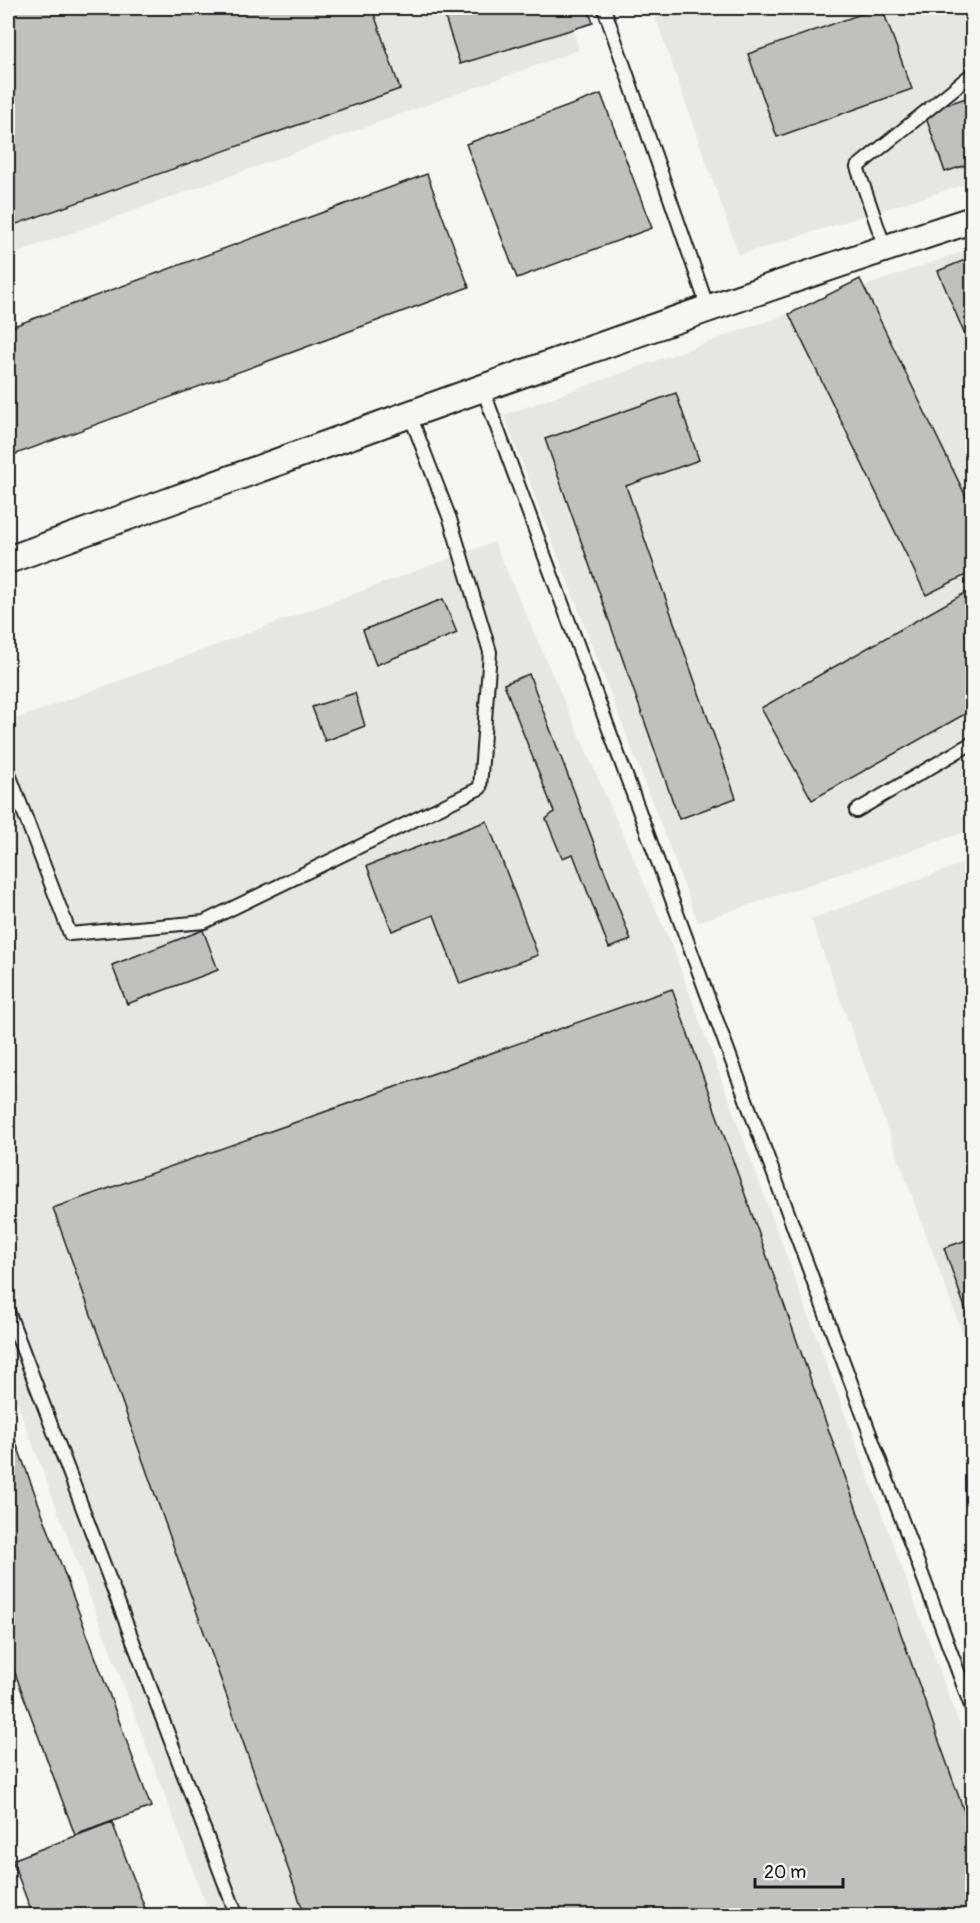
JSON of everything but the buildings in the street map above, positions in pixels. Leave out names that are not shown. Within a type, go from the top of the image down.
[{"type":"street","points":[[8,560],[482,387],[708,308],[972,220]]},
{"type":"lane","points":[[604,8],[708,308]]},
{"type":"lane","points":[[885,248],[857,168],[972,74]]},
{"type":"lane","points":[[482,387],[972,1709]]},
{"type":"lane","points":[[8,771],[70,934],[204,922],[480,788],[490,652],[450,519],[410,414]]},
{"type":"lane","points":[[856,811],[972,743]]},
{"type":"lane","points":[[8,1311],[237,1916]]},
{"type":"shaded area","points":[[8,8],[567,8],[579,50],[8,256]]},
{"type":"shaded area","points":[[652,8],[972,8],[972,182],[739,255]]},
{"type":"shaded area","points":[[972,248],[972,830],[698,922],[504,415]]},
{"type":"shaded area","points":[[494,542],[672,946],[965,1739],[972,1736],[972,1915],[210,1915],[8,1379],[8,1087],[17,1082],[8,1056],[8,722]]},
{"type":"shaded area","points":[[972,860],[972,1360],[811,919]]}]
